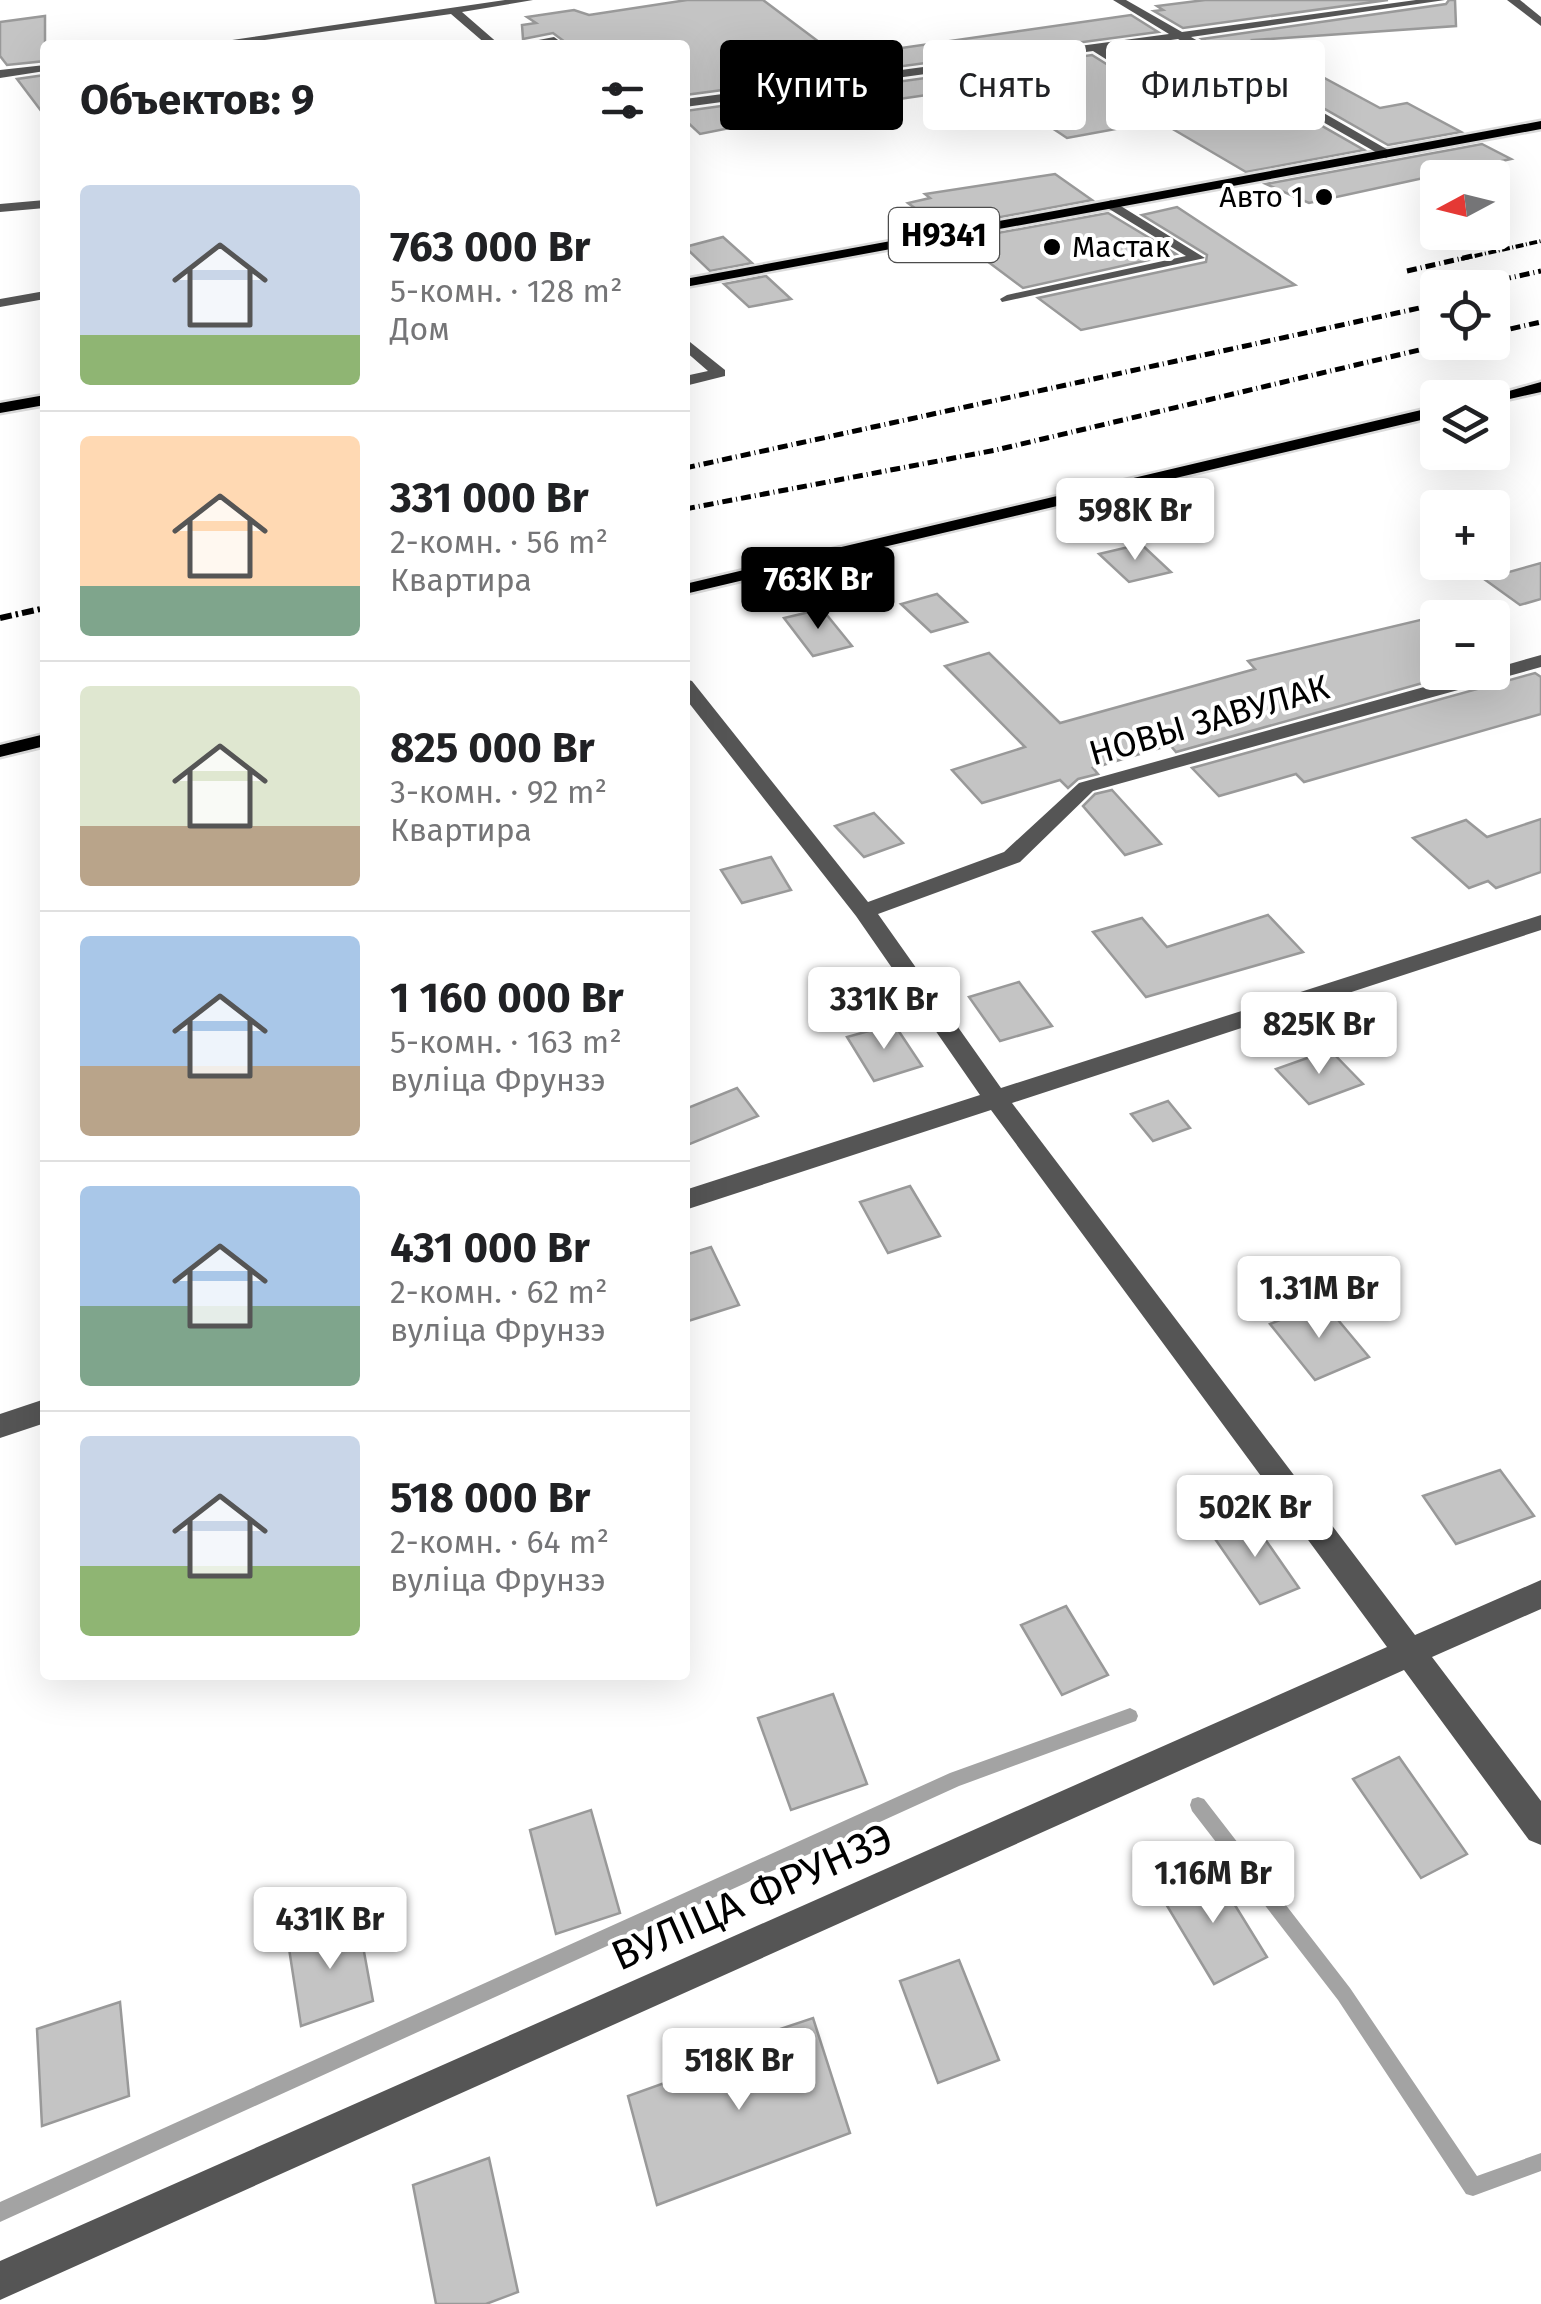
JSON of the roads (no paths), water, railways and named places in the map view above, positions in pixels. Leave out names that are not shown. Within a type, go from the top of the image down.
[{"type":"main road","name":"Н9341","points":[[690,281],[1541,126]]},
{"type":"main road","points":[[1510,394],[1541,387]]},
{"type":"main road","points":[[0,408],[40,401]]},
{"type":"main road","points":[[690,589],[1420,415]]},
{"type":"main road","points":[[0,751],[40,741]]},
{"type":"street","points":[[438,0],[488,40]]},
{"type":"street","points":[[240,40],[528,0]]},
{"type":"street","points":[[1118,0],[1386,154]]},
{"type":"street","points":[[690,102],[1440,0]]},
{"type":"street","points":[[1512,0],[1526,6],[1541,23]]},
{"type":"street","points":[[1093,46],[1106,54]]},
{"type":"street","points":[[0,74],[40,69]]},
{"type":"street","points":[[0,208],[40,204]]},
{"type":"street","points":[[1007,299],[1198,258],[1111,204]]},
{"type":"street","points":[[0,303],[40,296]]},
{"type":"street","points":[[690,347],[720,373],[690,380]]},
{"type":"street","name":"НОВЫ ЗАВУЛАК","points":[[864,911],[1012,857],[1086,787],[1541,661]]},
{"type":"street","points":[[690,691],[864,911],[995,1098],[1541,1828]]},
{"type":"street","points":[[690,1198],[1541,922]]},
{"type":"street","points":[[0,1426],[40,1414]]},
{"type":"street","name":"ВУЛІЦА ФРУНЗЭ","points":[[0,2281],[1541,1594]]},
{"type":"waterway","points":[[0,2212],[956,1779],[1130,1716]]},
{"type":"waterway","points":[[1198,1805],[1344,1994],[1473,2187],[1541,2162]]},
{"type":"railway","points":[[1461,259],[1541,241]]},
{"type":"railway","points":[[1407,271],[1472,256]]},
{"type":"railway","points":[[1510,278],[1541,271]]},
{"type":"railway","points":[[690,467],[1420,308]]},
{"type":"railway","points":[[1510,329],[1541,322]]},
{"type":"railway","points":[[690,508],[996,450],[1420,350]]},
{"type":"railway","points":[[0,618],[40,609]]},
{"type":"place","name":"Авто 1","points":[[1324,197]]},
{"type":"place","name":"Мастак","points":[[1052,247]]}]
